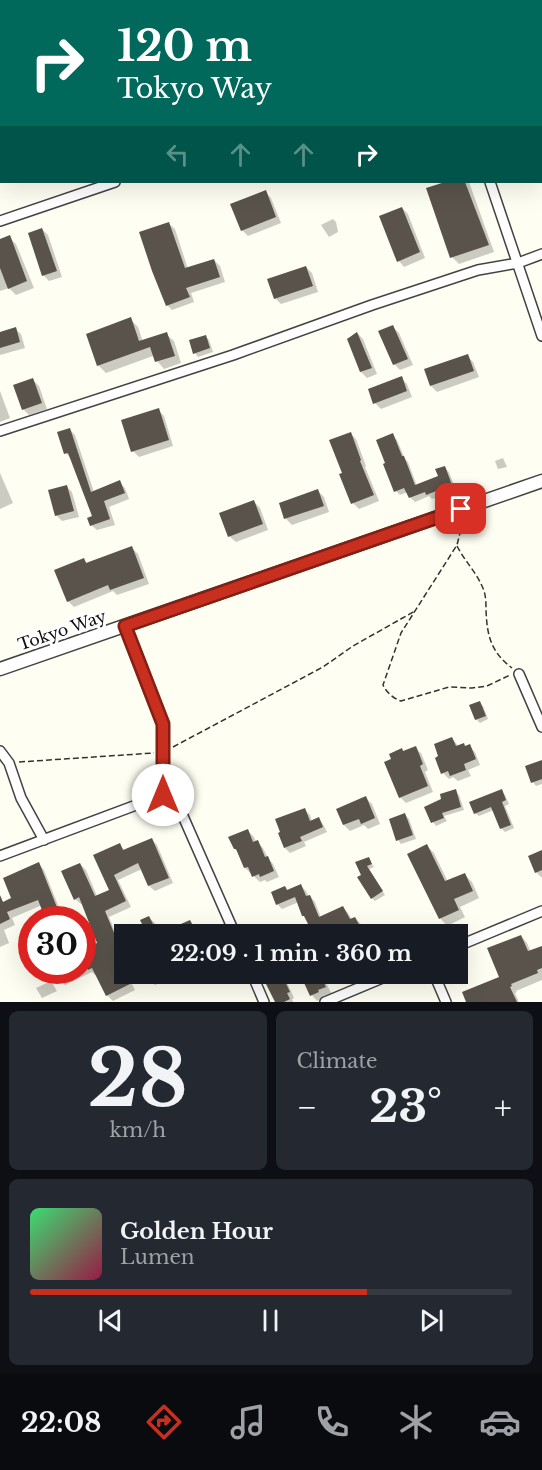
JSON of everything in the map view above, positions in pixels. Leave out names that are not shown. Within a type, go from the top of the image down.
[{"type":"street","points":[[0,221],[112,183]]},
{"type":"street","points":[[490,183],[542,336]]},
{"type":"street","points":[[0,431],[233,355],[372,304],[478,270],[518,263],[542,254]]},
{"type":"street","name":"Tokyo Way","points":[[0,669],[542,481]]},
{"type":"street","points":[[125,626],[163,724],[163,795]]},
{"type":"street","points":[[519,674],[542,727]]},
{"type":"street","points":[[0,751],[9,763],[21,798],[44,840]]},
{"type":"street","points":[[0,856],[163,795],[175,798],[231,924]]},
{"type":"street","points":[[468,942],[542,910]]},
{"type":"street","points":[[256,984],[264,1002]]},
{"type":"street","points":[[325,1002],[368,984]]},
{"type":"street","points":[[438,984],[446,1002]]},
{"type":"path","points":[[457,545],[482,586],[486,600],[488,634],[492,645],[503,661],[516,671],[487,686],[465,689],[449,687],[401,701],[397,700],[383,685],[401,633],[457,545],[464,524],[461,509]]},
{"type":"path","points":[[9,763],[163,753],[323,667],[353,646],[415,611]]},
{"type":"building","points":[[442,183],[465,183],[489,245],[450,258],[426,188]]},
{"type":"building","points":[[266,190],[276,217],[241,231],[230,204]]},
{"type":"building","points":[[402,207],[420,252],[397,262],[379,216]]},
{"type":"building","points":[[169,222],[185,268],[214,259],[220,277],[186,288],[190,297],[166,306],[139,232]]},
{"type":"building","points":[[42,228],[57,271],[42,276],[28,233]]},
{"type":"building","points":[[10,235],[27,281],[8,289],[0,268],[0,239]]},
{"type":"building","points":[[306,266],[313,286],[274,299],[267,279]]},
{"type":"building","points":[[131,317],[139,341],[167,332],[175,356],[155,362],[150,347],[97,366],[86,334]]},
{"type":"building","points":[[393,325],[408,359],[393,365],[378,331]]},
{"type":"building","points":[[16,327],[20,342],[0,348],[0,332]]},
{"type":"building","points":[[357,332],[372,368],[360,372],[347,339]]},
{"type":"building","points":[[206,335],[210,348],[193,354],[189,340]]},
{"type":"building","points":[[468,354],[474,371],[430,386],[424,369]]},
{"type":"building","points":[[402,376],[407,391],[373,404],[368,389]]},
{"type":"building","points":[[33,378],[42,403],[22,410],[13,385]]},
{"type":"building","points":[[159,408],[169,440],[131,452],[121,420]]},
{"type":"building","points":[[70,428],[91,492],[120,480],[125,493],[104,501],[110,519],[90,526],[87,518],[92,516],[68,453],[64,454],[57,432]]},
{"type":"building","points":[[351,432],[374,495],[351,504],[329,440]]},
{"type":"building","points":[[393,433],[415,485],[438,476],[435,469],[445,466],[452,485],[426,495],[425,492],[409,498],[404,488],[394,492],[376,440]]},
{"type":"building","points":[[67,485],[74,511],[55,516],[48,490]]},
{"type":"building","points":[[318,489],[324,506],[284,519],[279,503]]},
{"type":"building","points":[[254,500],[263,524],[228,537],[219,513]]},
{"type":"building","points":[[132,546],[144,578],[110,590],[108,585],[67,602],[54,570],[84,558],[86,563]]},
{"type":"building","points":[[480,701],[486,716],[475,720],[469,705]]},
{"type":"building","points":[[452,737],[456,746],[464,743],[465,746],[470,744],[476,759],[464,764],[466,770],[450,776],[448,771],[441,774],[435,758],[438,756],[434,744]]},
{"type":"building","points":[[416,746],[423,764],[420,766],[428,786],[399,798],[384,762],[391,759],[389,754],[402,748],[403,751]]},
{"type":"building","points":[[542,760],[542,779],[531,783],[525,766]]},
{"type":"building","points":[[456,789],[461,807],[442,813],[444,818],[431,823],[424,807],[441,799],[440,794]]},
{"type":"building","points":[[502,789],[506,800],[502,802],[511,825],[500,829],[491,807],[474,814],[469,802]]},
{"type":"building","points":[[366,796],[375,818],[361,824],[359,819],[343,825],[336,809]]},
{"type":"building","points":[[305,808],[310,821],[319,817],[323,827],[300,837],[302,841],[284,848],[275,819]]},
{"type":"building","points":[[405,813],[413,835],[396,841],[389,819]]},
{"type":"building","points":[[248,829],[253,842],[258,840],[265,857],[268,856],[274,871],[260,877],[259,874],[252,877],[248,867],[244,868],[228,837]]},
{"type":"building","points":[[152,838],[169,878],[148,886],[138,863],[114,875],[126,901],[105,911],[114,933],[114,984],[130,984],[106,996],[96,976],[96,906],[83,906],[79,897],[74,900],[61,871],[80,863],[95,896],[109,890],[93,855],[120,843],[123,850]]},
{"type":"building","points":[[427,844],[445,881],[465,873],[473,891],[454,899],[459,910],[439,919],[407,854]]},
{"type":"building","points":[[542,850],[542,870],[535,873],[528,856]]},
{"type":"building","points":[[369,857],[372,864],[367,866],[383,891],[371,899],[357,877],[361,875],[355,862]]},
{"type":"building","points":[[39,862],[56,906],[40,906],[38,900],[18,906],[7,912],[10,919],[0,924],[0,895],[3,902],[11,898],[3,878]]},
{"type":"building","points":[[301,884],[306,896],[310,895],[319,917],[343,906],[350,919],[355,917],[359,924],[308,924],[302,916],[295,897],[276,905],[271,892],[285,886],[287,890]]},
{"type":"building","points":[[149,916],[153,924],[142,924],[140,920]]},
{"type":"building","points":[[521,935],[528,951],[542,946],[542,968],[537,970],[538,973],[511,984],[510,987],[517,1002],[466,1002],[462,992],[499,977],[487,948]]},
{"type":"building","points":[[266,984],[286,984],[290,999],[275,1002]]},
{"type":"building","points":[[305,984],[325,984],[326,987],[310,996]]},
{"type":"route","points":[[163,795],[163,724],[125,626],[461,509]]}]
